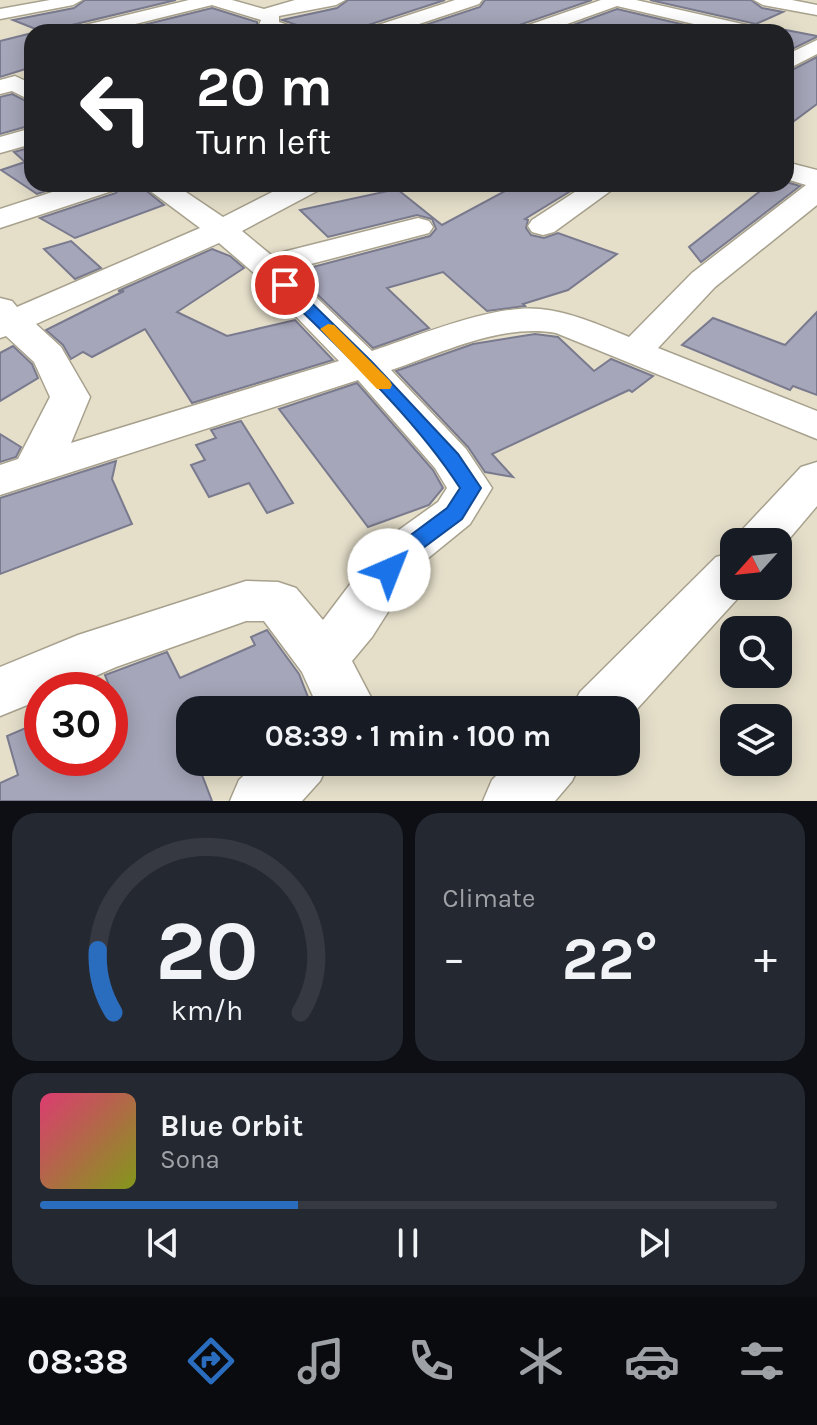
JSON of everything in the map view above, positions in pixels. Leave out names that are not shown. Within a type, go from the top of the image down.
[{"type":"street","points":[[0,14],[73,0]]},
{"type":"street","points":[[113,24],[212,0],[265,24]]},
{"type":"street","points":[[262,23],[296,5],[336,0]]},
{"type":"street","points":[[400,24],[473,0]]},
{"type":"street","points":[[549,24],[614,0],[721,24]]},
{"type":"street","points":[[763,0],[817,10]]},
{"type":"street","points":[[709,24],[713,22]]},
{"type":"street","points":[[794,41],[817,46]]},
{"type":"street","points":[[794,59],[817,46]]},
{"type":"street","points":[[794,172],[817,179]]},
{"type":"street","points":[[636,351],[672,311],[715,271],[786,219],[817,190]]},
{"type":"street","points":[[1,219],[81,192]]},
{"type":"street","points":[[167,192],[222,230],[265,266],[365,365],[451,459],[470,488],[454,513],[399,555],[353,622],[322,658]]},
{"type":"street","points":[[3,319],[222,230],[294,192]]},
{"type":"street","points":[[543,226],[594,192]]},
{"type":"street","points":[[265,266],[418,227]]},
{"type":"street","points":[[3,319],[39,345],[60,371],[70,397],[49,445],[16,475]]},
{"type":"street","points":[[16,475],[502,322],[538,319],[565,324],[636,351],[817,426]]},
{"type":"street","points":[[771,528],[817,477]]},
{"type":"street","points":[[613,696],[720,585]]},
{"type":"street","points":[[0,692],[97,651],[246,601],[278,602],[322,658],[341,696]]},
{"type":"street","points":[[261,801],[285,776]]},
{"type":"street","points":[[514,801],[538,776]]},
{"type":"building","points":[[85,0],[176,0],[76,24],[24,24],[13,20],[74,8]]},
{"type":"building","points":[[348,0],[445,0],[371,24],[294,24],[282,20],[337,8]]},
{"type":"building","points":[[485,0],[592,0],[522,24],[428,24],[480,7]]},
{"type":"building","points":[[650,0],[751,0],[762,8],[783,12],[756,24]]},
{"type":"building","points":[[212,8],[257,22],[257,24],[147,24]]},
{"type":"building","points":[[617,9],[681,24],[576,24]]},
{"type":"building","points":[[794,32],[817,37],[794,48]]},
{"type":"building","points":[[24,35],[24,70],[0,77],[0,41]]},
{"type":"building","points":[[817,57],[817,104],[794,121],[794,69]]},
{"type":"building","points":[[12,94],[24,100],[24,127],[0,134],[0,97]]},
{"type":"building","points":[[24,149],[24,161],[14,152]]},
{"type":"building","points":[[24,162],[24,185],[1,170]]},
{"type":"building","points":[[148,192],[164,205],[75,238],[40,218],[116,193]]},
{"type":"building","points":[[383,192],[401,192],[442,225],[503,192],[569,192],[525,219],[528,220],[526,228],[531,235],[544,238],[558,233],[617,254],[568,290],[523,304],[525,306],[487,311],[443,272],[387,288],[429,328],[373,348],[294,272],[430,236],[436,229],[432,219],[417,215],[328,237],[300,210]]},
{"type":"building","points":[[759,192],[792,192],[701,262],[689,247]]},
{"type":"building","points":[[71,241],[101,268],[75,279],[44,249]]},
{"type":"building","points":[[212,249],[230,256],[244,268],[177,312],[227,336],[295,320],[333,360],[192,403],[145,329],[92,357],[83,352],[71,359],[63,345],[46,330],[124,291],[118,291]]},
{"type":"building","points":[[817,312],[817,395],[793,386],[790,390],[682,345],[713,318],[785,345]]},
{"type":"building","points":[[535,334],[558,337],[594,371],[611,359],[653,376],[632,392],[629,390],[492,454],[513,477],[485,472],[468,447],[396,371],[473,344]]},
{"type":"building","points":[[13,346],[32,364],[38,378],[0,401],[0,353]]},
{"type":"building","points":[[357,383],[433,470],[443,488],[429,505],[368,527],[279,409]]},
{"type":"building","points":[[241,421],[293,503],[267,513],[249,483],[209,497],[191,465],[205,460],[196,445],[216,438],[211,430]]},
{"type":"building","points":[[0,434],[21,447],[16,457],[0,462]]},
{"type":"building","points":[[116,461],[112,479],[132,524],[0,574],[0,498]]},
{"type":"building","points":[[267,630],[299,674],[308,696],[176,696],[176,776],[202,776],[212,801],[0,801],[0,783],[18,775],[7,736],[24,729],[24,776],[128,776],[128,672],[113,672],[167,652],[180,678],[255,645],[251,637]]},
{"type":"slow traffic","points":[[328,329],[383,385]]},
{"type":"route","points":[[285,285],[365,365],[451,459],[470,488],[454,513],[399,555],[389,570]]}]
